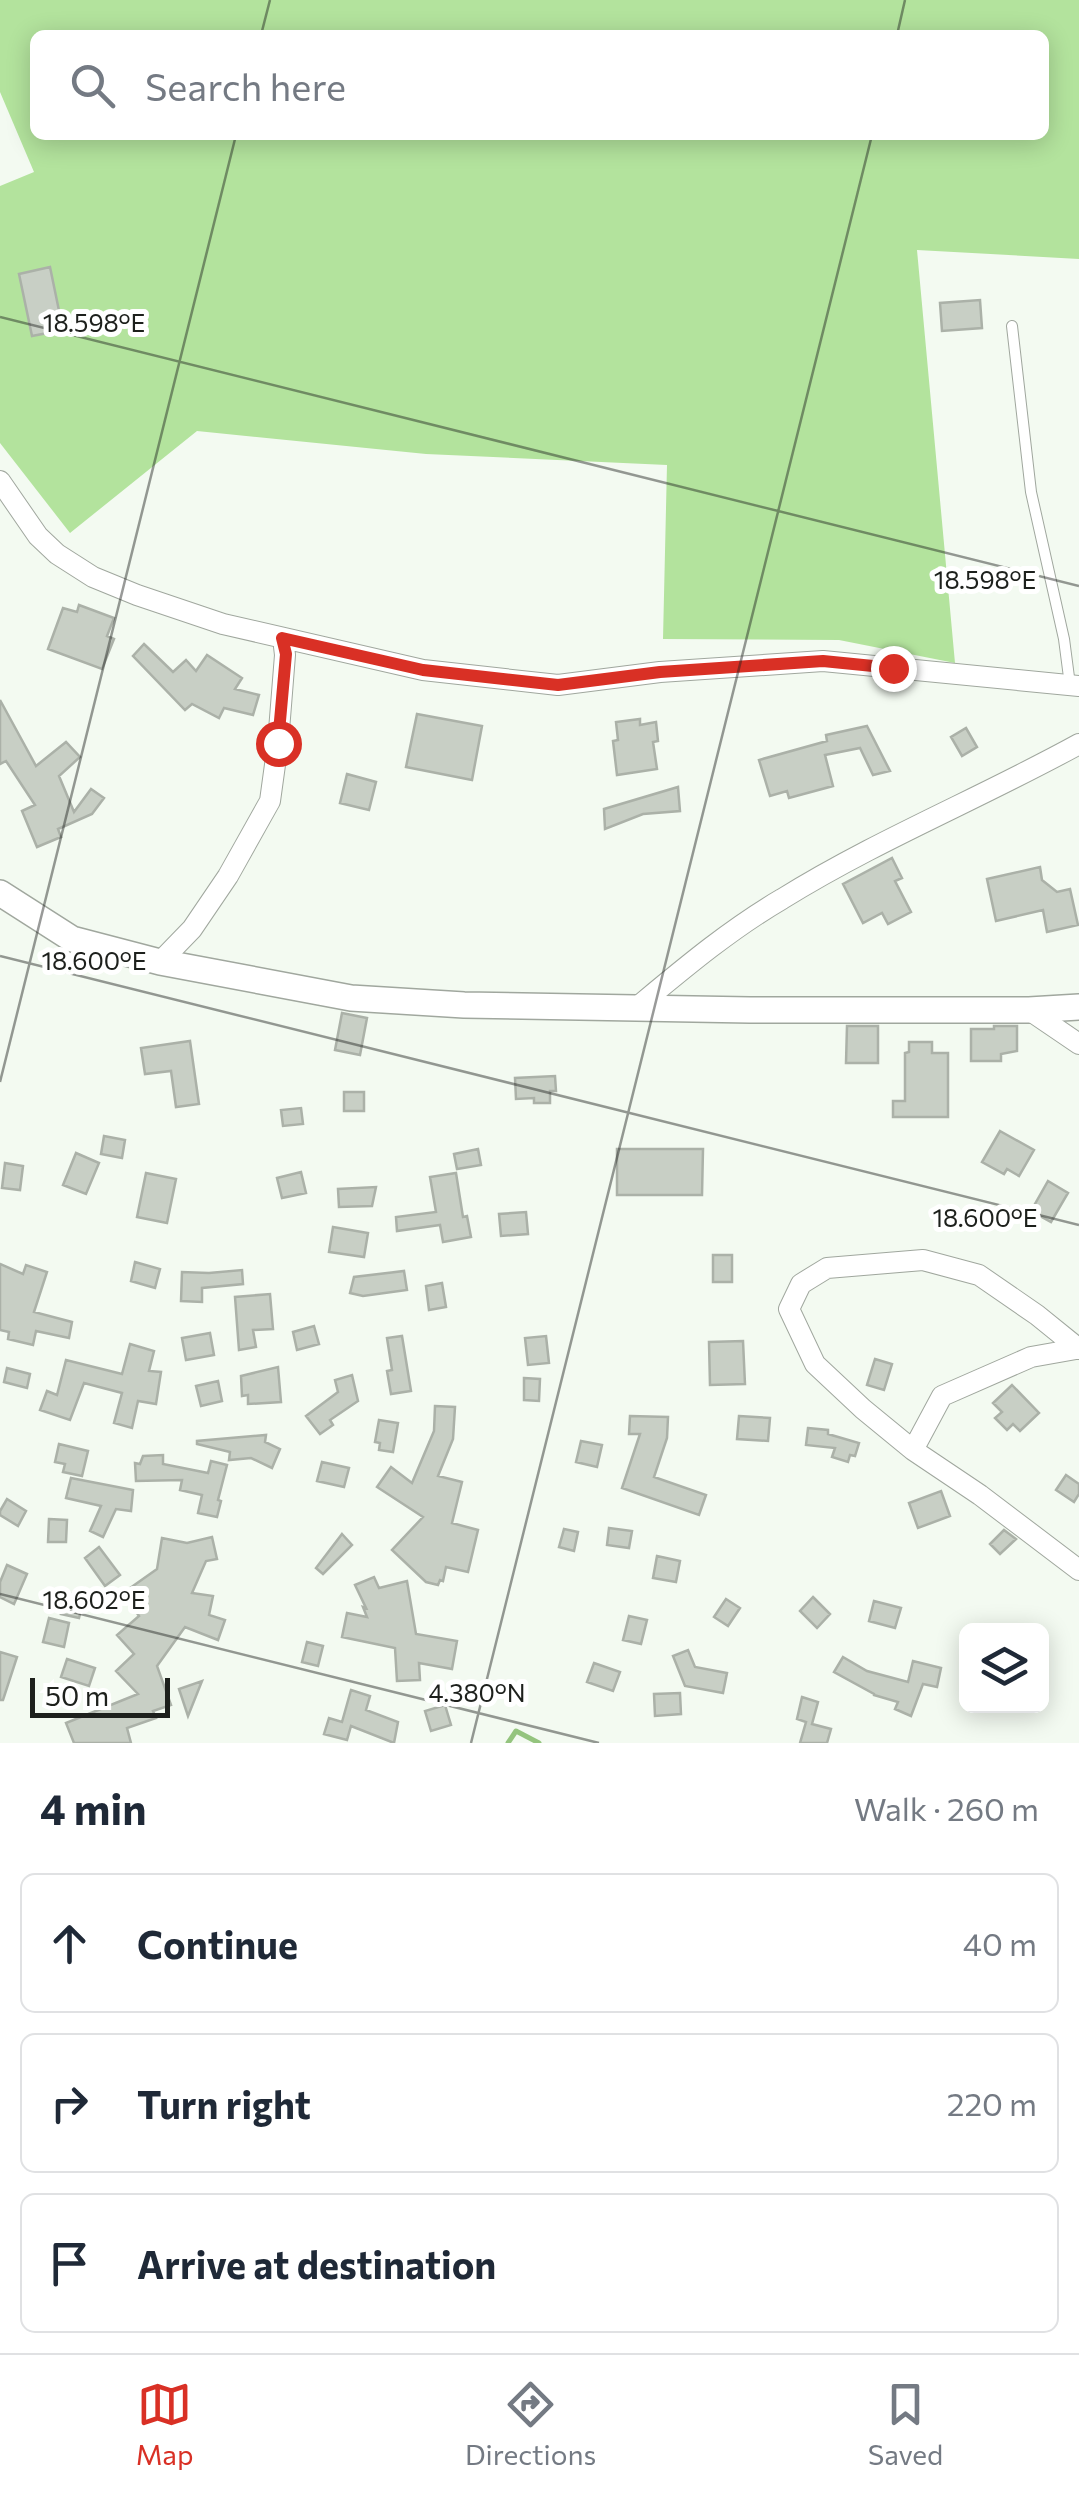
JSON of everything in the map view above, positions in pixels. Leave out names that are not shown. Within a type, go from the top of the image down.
[{"type":"street","points":[[0,481],[38,536],[57,554],[94,577],[222,624],[423,670],[558,685],[660,672],[823,661],[1074,687]]},
{"type":"street","points":[[160,962],[192,929],[228,876],[270,801],[286,654],[282,638]]},
{"type":"street","points":[[636,1008],[705,950],[781,899],[894,836],[1016,779],[1079,744]]},
{"type":"street","points":[[0,894],[72,939],[160,962],[351,998],[464,1005],[636,1008],[1079,1007]]},
{"type":"street","points":[[1030,1010],[1079,1044]]},
{"type":"street","points":[[1078,1349],[979,1275],[923,1260],[827,1268],[801,1284],[789,1308],[815,1364],[863,1410],[1079,1570]]},
{"type":"street","points":[[914,1450],[942,1396],[1031,1358],[1078,1349]]},
{"type":"lane","points":[[1012,326],[1030,492],[1074,687]]},
{"type":"green space","points":[[0,0],[1079,0],[1079,259],[917,250],[955,663],[839,640],[663,639],[667,465],[426,454],[197,431],[70,533],[0,443],[0,186],[34,172],[0,92]]},
{"type":"building","points":[[50,267],[63,330],[32,336],[19,274]]},
{"type":"building","points":[[980,300],[982,328],[942,331],[940,303]]},
{"type":"building","points":[[79,605],[114,618],[107,636],[114,639],[102,669],[48,649],[63,608],[77,612]]},
{"type":"building","points":[[144,644],[173,672],[186,660],[196,671],[207,655],[242,678],[235,689],[259,695],[253,715],[224,708],[219,718],[192,704],[185,710],[133,656]]},
{"type":"building","points":[[0,700],[36,766],[66,742],[80,757],[59,776],[74,812],[91,789],[104,798],[92,814],[58,829],[61,837],[37,847],[22,811],[35,805],[6,761],[0,764]]},
{"type":"building","points":[[417,714],[482,726],[472,780],[406,767]]},
{"type":"building","points":[[640,719],[640,725],[656,722],[658,741],[653,742],[657,769],[617,775],[613,741],[618,740],[616,722]]},
{"type":"building","points":[[867,726],[890,771],[873,775],[860,748],[825,755],[833,786],[789,798],[787,791],[770,796],[759,760],[827,741],[826,735]]},
{"type":"building","points":[[966,728],[977,747],[962,756],[951,737]]},
{"type":"building","points":[[347,774],[376,782],[369,810],[340,803]]},
{"type":"building","points":[[678,787],[680,811],[643,814],[605,829],[604,809]]},
{"type":"building","points":[[892,858],[902,878],[895,881],[911,912],[888,924],[882,913],[863,923],[843,884]]},
{"type":"building","points":[[1040,867],[1042,880],[1057,892],[1070,889],[1078,925],[1047,932],[1043,910],[996,921],[987,879]]},
{"type":"building","points":[[342,1013],[367,1018],[360,1055],[335,1050]]},
{"type":"building","points":[[847,1026],[878,1026],[878,1063],[846,1063]]},
{"type":"building","points":[[1017,1026],[1017,1051],[1001,1054],[1001,1061],[971,1061],[971,1029]]},
{"type":"building","points":[[190,1041],[199,1104],[176,1107],[171,1071],[145,1074],[141,1048]]},
{"type":"building","points":[[909,1042],[932,1042],[932,1053],[948,1053],[948,1117],[893,1117],[893,1101],[905,1101],[905,1053],[909,1052]]},
{"type":"building","points":[[555,1076],[556,1091],[550,1091],[550,1103],[534,1103],[534,1098],[516,1099],[515,1078]]},
{"type":"building","points":[[344,1092],[364,1092],[364,1111],[344,1111]]},
{"type":"building","points":[[301,1108],[303,1124],[283,1126],[281,1110]]},
{"type":"building","points":[[1000,1131],[1034,1150],[1019,1176],[1007,1169],[1004,1174],[982,1162]]},
{"type":"building","points":[[104,1136],[125,1140],[122,1158],[101,1154]]},
{"type":"building","points":[[478,1149],[481,1165],[457,1169],[454,1154]]},
{"type":"building","points":[[617,1149],[703,1149],[702,1195],[617,1195]]},
{"type":"building","points":[[76,1153],[99,1163],[86,1194],[63,1185]]},
{"type":"building","points":[[5,1163],[23,1166],[20,1190],[2,1188]]},
{"type":"building","points":[[301,1172],[306,1193],[282,1198],[277,1178]]},
{"type":"building","points":[[146,1173],[176,1179],[167,1223],[137,1217]]},
{"type":"building","points":[[456,1173],[463,1217],[467,1216],[471,1237],[443,1242],[440,1225],[397,1231],[396,1217],[436,1212],[430,1177]]},
{"type":"building","points":[[1048,1181],[1068,1193],[1051,1222],[1031,1211]]},
{"type":"building","points":[[376,1187],[372,1206],[339,1207],[338,1189]]},
{"type":"building","points":[[526,1212],[528,1234],[501,1236],[499,1214]]},
{"type":"building","points":[[333,1227],[368,1233],[364,1257],[329,1252]]},
{"type":"building","points":[[713,1255],[732,1255],[732,1282],[713,1282]]},
{"type":"building","points":[[135,1262],[160,1269],[155,1288],[131,1281]]},
{"type":"building","points":[[0,1264],[23,1274],[26,1265],[47,1272],[34,1312],[72,1322],[69,1338],[36,1331],[33,1345],[8,1339],[9,1332],[0,1330]]},
{"type":"building","points":[[242,1270],[243,1284],[202,1288],[202,1302],[181,1301],[182,1272]]},
{"type":"building","points":[[404,1271],[407,1290],[363,1296],[350,1293],[354,1277]]},
{"type":"building","points":[[442,1283],[446,1307],[429,1310],[426,1286]]},
{"type":"building","points":[[270,1294],[273,1329],[253,1330],[256,1347],[239,1350],[235,1297]]},
{"type":"building","points":[[314,1326],[319,1344],[297,1350],[293,1332]]},
{"type":"building","points":[[210,1333],[214,1355],[186,1360],[182,1338]]},
{"type":"building","points":[[402,1336],[411,1391],[391,1394],[387,1338]]},
{"type":"building","points":[[546,1336],[549,1363],[528,1365],[525,1338]]},
{"type":"building","points":[[743,1341],[745,1384],[710,1385],[709,1342]]},
{"type":"building","points":[[130,1344],[154,1351],[149,1371],[161,1372],[156,1404],[138,1401],[132,1428],[114,1423],[122,1393],[84,1383],[70,1420],[40,1410],[47,1391],[57,1395],[66,1360],[122,1374]]},
{"type":"building","points":[[875,1359],[892,1364],[884,1390],[867,1385]]},
{"type":"building","points":[[278,1367],[281,1402],[248,1404],[248,1395],[242,1396],[241,1376]]},
{"type":"building","points":[[7,1368],[30,1374],[27,1388],[4,1382]]},
{"type":"building","points":[[352,1375],[358,1401],[330,1420],[333,1425],[320,1434],[306,1416],[338,1392],[335,1380]]},
{"type":"building","points":[[524,1378],[540,1379],[539,1401],[524,1400]]},
{"type":"building","points":[[218,1381],[222,1401],[201,1406],[196,1386]]},
{"type":"building","points":[[1012,1385],[1039,1413],[1020,1431],[1013,1424],[1007,1430],[995,1418],[1002,1412],[993,1403]]},
{"type":"building","points":[[435,1406],[455,1407],[453,1439],[438,1476],[462,1482],[452,1523],[478,1530],[468,1572],[446,1567],[438,1585],[426,1582],[392,1550],[423,1517],[377,1487],[391,1467],[412,1483],[434,1431]]},
{"type":"building","points":[[630,1416],[668,1417],[667,1438],[654,1477],[706,1495],[699,1515],[622,1488],[640,1434],[629,1434]]},
{"type":"building","points":[[739,1416],[770,1418],[768,1441],[737,1439]]},
{"type":"building","points":[[379,1420],[398,1423],[393,1452],[379,1450],[380,1443],[375,1442]]},
{"type":"building","points":[[808,1428],[828,1430],[828,1434],[859,1443],[855,1456],[850,1455],[848,1462],[832,1457],[835,1448],[806,1445]]},
{"type":"building","points":[[266,1435],[265,1442],[280,1449],[272,1468],[251,1458],[229,1460],[230,1452],[197,1444],[197,1441]]},
{"type":"building","points":[[581,1441],[602,1445],[597,1467],[576,1462]]},
{"type":"building","points":[[59,1444],[88,1451],[82,1476],[63,1472],[65,1464],[55,1462]]},
{"type":"building","points":[[163,1455],[163,1464],[208,1473],[211,1461],[227,1465],[217,1517],[198,1513],[202,1495],[180,1490],[182,1480],[136,1481],[135,1463],[140,1464],[143,1456]]},
{"type":"building","points":[[322,1462],[349,1468],[344,1487],[317,1481]]},
{"type":"building","points":[[1066,1475],[1079,1484],[1074,1502],[1056,1490]]},
{"type":"building","points":[[71,1478],[133,1490],[131,1511],[116,1509],[103,1537],[90,1531],[101,1506],[66,1498]]},
{"type":"building","points":[[941,1491],[950,1516],[918,1528],[909,1503]]},
{"type":"building","points":[[7,1499],[26,1511],[18,1526],[0,1515]]},
{"type":"building","points":[[49,1519],[67,1520],[66,1542],[48,1542]]},
{"type":"building","points":[[609,1528],[632,1531],[629,1548],[607,1545]]},
{"type":"building","points":[[564,1529],[578,1532],[574,1551],[559,1547]]},
{"type":"building","points":[[1004,1530],[1016,1539],[1000,1554],[990,1544]]},
{"type":"building","points":[[342,1534],[352,1545],[323,1574],[316,1568]]},
{"type":"building","points":[[212,1537],[217,1559],[206,1561],[192,1593],[213,1596],[209,1615],[225,1620],[218,1640],[185,1627],[157,1666],[171,1705],[153,1711],[156,1718],[127,1728],[131,1743],[74,1743],[66,1723],[138,1694],[116,1671],[134,1654],[117,1635],[139,1616],[123,1593],[157,1569],[162,1538],[187,1543]]},
{"type":"building","points":[[99,1547],[120,1575],[105,1586],[85,1558]]},
{"type":"building","points":[[657,1556],[680,1561],[676,1582],[653,1578]]},
{"type":"building","points":[[7,1565],[27,1574],[14,1604],[0,1597],[0,1582]]},
{"type":"building","points":[[374,1577],[379,1588],[407,1581],[416,1634],[457,1641],[452,1669],[419,1663],[420,1680],[397,1681],[395,1648],[342,1637],[347,1613],[367,1617],[355,1585]]},
{"type":"building","points":[[67,1593],[84,1597],[79,1618],[61,1614]]},
{"type":"building","points":[[813,1597],[830,1614],[817,1628],[800,1611]]},
{"type":"building","points":[[726,1599],[740,1608],[728,1626],[714,1617]]},
{"type":"building","points":[[874,1601],[901,1608],[895,1628],[869,1621]]},
{"type":"building","points":[[629,1616],[647,1620],[641,1644],[623,1640]]},
{"type":"building","points":[[49,1618],[69,1623],[64,1647],[43,1642]]},
{"type":"building","points":[[307,1642],[323,1646],[318,1666],[302,1662]]},
{"type":"building","points":[[688,1650],[695,1667],[727,1673],[723,1693],[685,1686],[673,1656]]},
{"type":"building","points":[[0,1652],[17,1657],[3,1700],[0,1700]]},
{"type":"building","points":[[843,1657],[867,1671],[908,1682],[913,1661],[941,1668],[937,1687],[923,1684],[911,1716],[895,1709],[898,1702],[874,1695],[834,1672]]},
{"type":"building","points":[[67,1659],[95,1668],[89,1686],[61,1677]]},
{"type":"building","points":[[594,1663],[620,1672],[613,1691],[587,1682]]},
{"type":"building","points":[[202,1681],[188,1716],[179,1689]]},
{"type":"building","points":[[351,1690],[370,1696],[366,1710],[398,1722],[394,1743],[351,1726],[347,1740],[324,1734],[329,1718],[342,1722]]},
{"type":"building","points":[[680,1693],[681,1714],[655,1716],[654,1694]]},
{"type":"building","points":[[802,1697],[818,1702],[812,1724],[831,1729],[827,1743],[800,1743],[806,1722],[797,1719]]},
{"type":"building","points":[[445,1705],[451,1725],[431,1731],[425,1711]]},
{"type":"waterway","points":[[508,1743],[516,1731],[539,1743]]},
{"type":"route","points":[[278,743],[286,654],[282,638],[423,670],[558,685],[660,672],[823,661],[893,668]]}]
